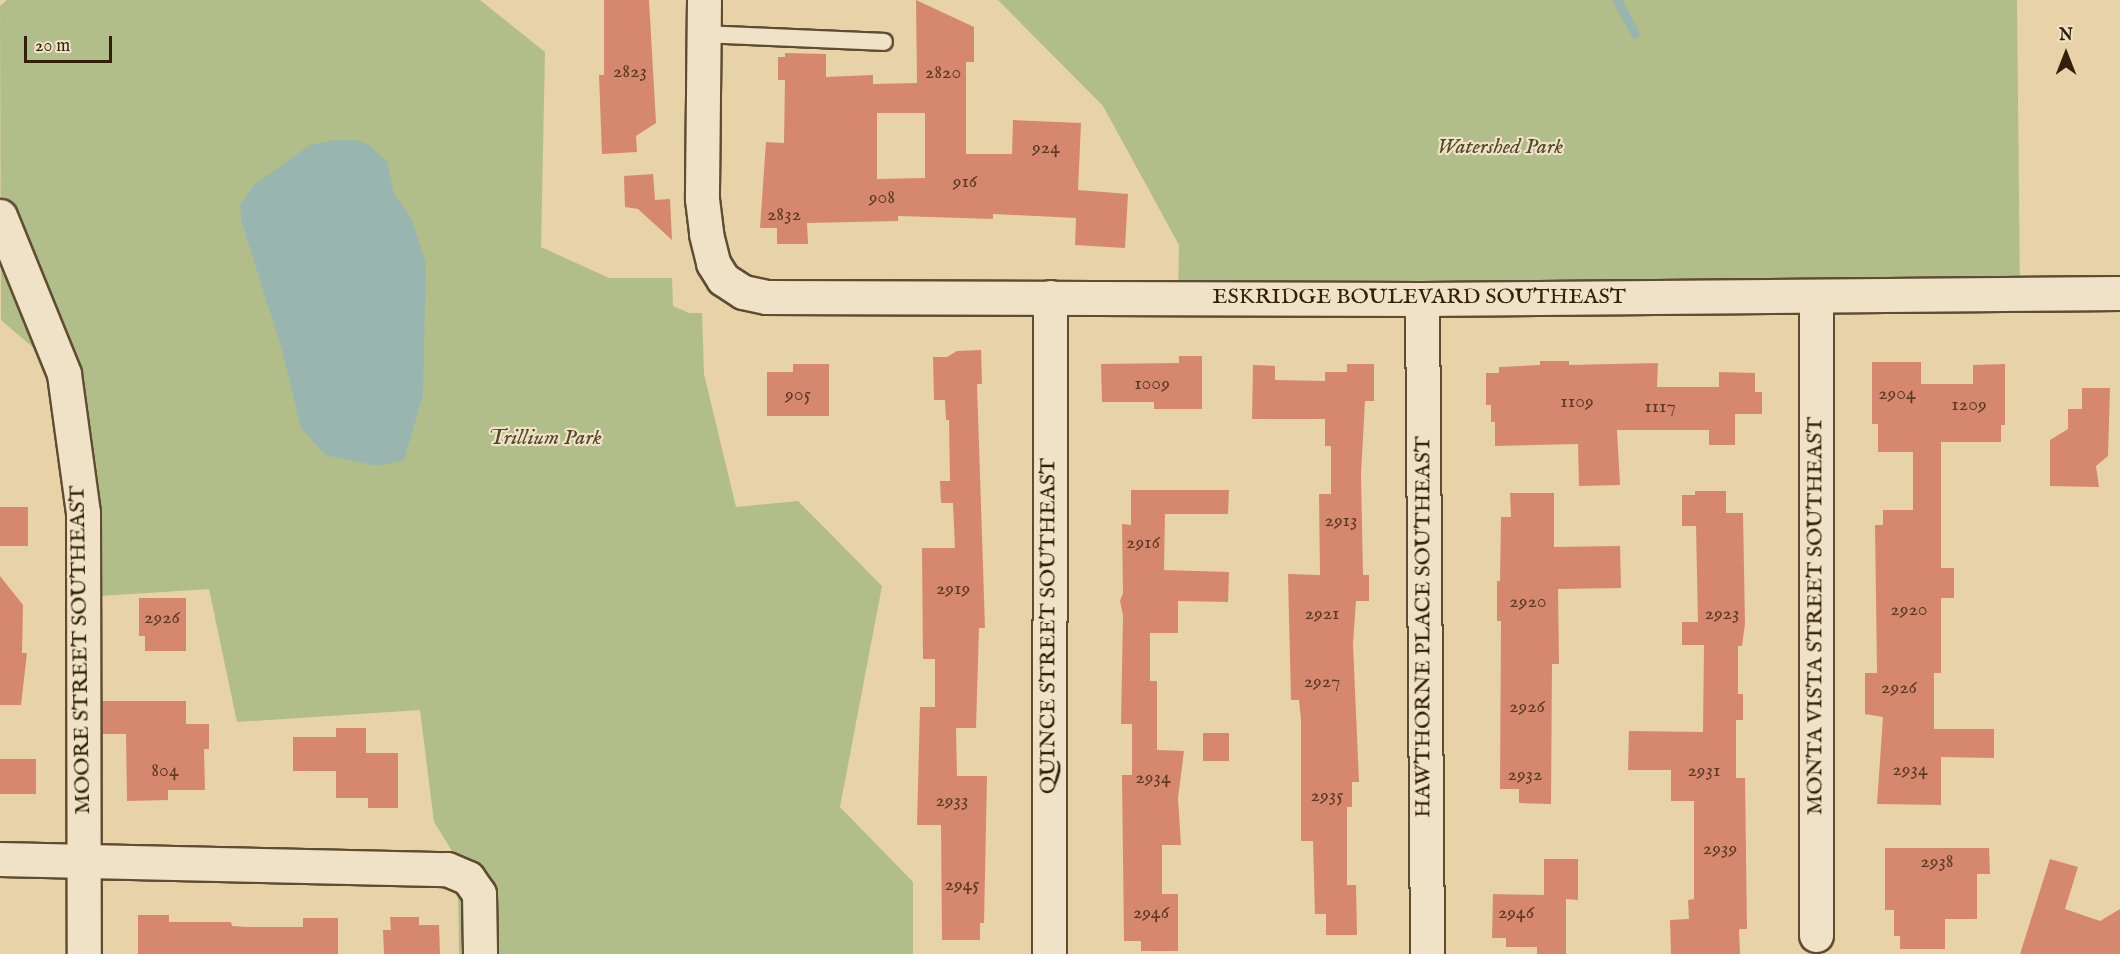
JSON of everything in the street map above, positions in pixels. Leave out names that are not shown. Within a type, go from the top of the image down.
[{"type":"street","points":[[704,0],[704,34]]},
{"type":"street","name":"ESKRIDGE BOULEVARD SOUTHEAST","points":[[704,34],[702,199],[713,263],[723,279],[743,291],[794,299],[1050,297],[1422,299],[2120,293]]},
{"type":"street","name":"MOORE STREET SOUTHEAST","points":[[0,216],[64,374],[83,512],[84,954]]},
{"type":"street","name":"QUINCE STREET SOUTHEAST","points":[[1049,954],[1050,297]]},
{"type":"street","name":"MONTA VISTA STREET SOUTHEAST","points":[[1816,297],[1816,935]]},
{"type":"street","name":"HAWTHORNE PLACE SOUTHEAST","points":[[1422,299],[1427,954]]},
{"type":"street","points":[[0,858],[447,869],[468,878],[479,894],[480,954]]},
{"type":"lane","points":[[704,34],[884,42]]},
{"type":"green space","name":"Trillium Park","points":[[7,0],[480,0],[545,52],[541,247],[609,278],[672,278],[673,306],[689,313],[702,313],[704,374],[736,507],[798,501],[882,586],[840,807],[913,882],[913,954],[459,954],[458,881],[471,881],[434,822],[420,710],[237,722],[209,589],[84,597],[64,374],[1,320],[0,6]]},
{"type":"green space","name":"Watershed Park","points":[[998,0],[2017,0],[2020,294],[1178,298],[1179,245],[1103,106]]},
{"type":"water","points":[[335,140],[355,140],[369,145],[387,161],[394,193],[411,218],[426,262],[423,395],[404,460],[377,466],[325,455],[301,428],[282,350],[242,223],[240,205],[254,185],[310,145]]},
{"type":"building","points":[[604,0],[649,0],[656,123],[636,136],[637,152],[602,154],[599,75],[604,75]]},
{"type":"building","points":[[916,0],[974,27],[974,62],[966,62],[966,154],[1012,154],[1013,120],[1081,123],[1078,190],[1128,194],[1125,248],[1075,245],[1076,218],[993,214],[993,219],[898,216],[898,221],[807,223],[808,244],[777,244],[777,228],[760,228],[766,142],[784,143],[785,80],[778,80],[778,57],[785,57],[785,53],[826,54],[826,77],[873,75],[873,84],[917,83]],"holes":[[[877,113],[925,113],[925,178],[877,179]]]},
{"type":"building","points":[[653,174],[655,200],[670,199],[672,240],[638,209],[625,207],[624,176]]},
{"type":"building","points":[[981,350],[982,384],[977,384],[985,628],[979,628],[976,728],[956,728],[957,776],[987,776],[984,923],[980,923],[980,940],[942,940],[941,825],[917,825],[920,707],[935,707],[935,659],[923,659],[922,548],[955,548],[953,503],[941,503],[940,481],[950,481],[949,420],[946,420],[945,400],[934,400],[933,357],[947,357],[957,351]]},
{"type":"building","points":[[1179,356],[1202,356],[1202,409],[1154,409],[1154,402],[1102,402],[1101,364],[1179,363]]},
{"type":"building","points":[[1540,361],[1569,361],[1569,365],[1658,363],[1657,387],[1719,387],[1719,372],[1755,373],[1755,392],[1762,392],[1762,414],[1735,414],[1735,445],[1709,445],[1709,430],[1617,430],[1620,485],[1579,486],[1578,444],[1495,446],[1495,422],[1491,422],[1491,405],[1486,405],[1486,373],[1499,373],[1499,367],[1540,365]]},
{"type":"building","points":[[1872,362],[1921,362],[1921,384],[1973,384],[1973,365],[2005,364],[2005,425],[2001,425],[2001,442],[1941,442],[1941,568],[1954,568],[1954,598],[1941,598],[1941,673],[1934,673],[1934,729],[1994,729],[1994,758],[1941,757],[1941,805],[1877,804],[1883,717],[1865,714],[1865,673],[1877,673],[1875,525],[1883,525],[1883,510],[1913,510],[1913,452],[1878,452],[1878,424],[1872,424]]},
{"type":"building","points":[[793,364],[829,364],[829,416],[767,416],[767,372],[793,372]]},
{"type":"building","points":[[1347,364],[1374,364],[1374,401],[1365,401],[1361,474],[1363,575],[1369,575],[1369,601],[1356,601],[1353,644],[1359,782],[1352,782],[1352,807],[1347,807],[1347,885],[1356,885],[1357,935],[1326,935],[1326,914],[1315,914],[1313,841],[1301,841],[1301,720],[1299,700],[1291,700],[1288,574],[1320,575],[1319,494],[1331,494],[1331,446],[1325,446],[1325,419],[1252,419],[1253,365],[1275,366],[1275,380],[1325,381],[1325,372],[1347,372]]},
{"type":"building","points":[[2082,388],[2110,388],[2108,456],[2096,466],[2099,487],[2050,486],[2050,440],[2068,429],[2068,409],[2082,409]]},
{"type":"building","points":[[1131,490],[1229,490],[1228,514],[1165,514],[1164,570],[1229,572],[1228,602],[1178,601],[1178,633],[1150,633],[1150,681],[1157,681],[1157,750],[1184,751],[1178,798],[1181,845],[1162,845],[1162,894],[1178,894],[1178,951],[1141,951],[1141,941],[1124,941],[1122,775],[1132,775],[1132,724],[1121,724],[1123,615],[1120,601],[1123,593],[1122,524],[1131,525]]},
{"type":"building","points":[[1695,491],[1726,491],[1726,513],[1743,513],[1745,624],[1742,646],[1738,646],[1738,694],[1743,694],[1743,720],[1736,720],[1736,778],[1745,778],[1747,929],[1739,929],[1740,954],[1671,954],[1670,920],[1689,919],[1688,900],[1694,899],[1694,801],[1671,801],[1671,770],[1628,770],[1629,731],[1703,732],[1704,645],[1682,645],[1682,622],[1698,622],[1696,526],[1682,526],[1682,495],[1695,495]]},
{"type":"building","points":[[1510,493],[1554,493],[1554,547],[1620,546],[1621,588],[1558,589],[1559,664],[1552,664],[1551,804],[1519,803],[1519,789],[1500,789],[1501,621],[1497,621],[1497,581],[1500,581],[1501,517],[1511,517]]},
{"type":"building","points":[[0,507],[28,507],[28,546],[0,546]]},
{"type":"building","points":[[0,576],[23,605],[22,653],[27,653],[21,705],[0,705]]},
{"type":"building","points":[[139,598],[186,598],[186,651],[145,651],[145,636],[139,636]]},
{"type":"building","points":[[102,701],[186,701],[186,724],[209,724],[209,749],[204,749],[205,790],[168,790],[168,800],[127,801],[126,734],[102,734]]},
{"type":"building","points":[[336,728],[366,728],[366,753],[398,753],[398,808],[368,808],[368,798],[336,798],[336,771],[293,771],[293,737],[336,737]]},
{"type":"building","points":[[1203,733],[1229,733],[1229,761],[1203,761]]},
{"type":"building","points":[[0,759],[36,759],[36,794],[0,794]]},
{"type":"building","points":[[1885,848],[1989,848],[1990,874],[1977,874],[1977,919],[1945,919],[1945,949],[1900,949],[1900,936],[1894,936],[1894,910],[1885,910]]},
{"type":"building","points":[[1544,859],[1578,859],[1578,900],[1566,899],[1566,954],[1537,954],[1537,947],[1506,947],[1506,938],[1492,938],[1493,894],[1544,895]]},
{"type":"building","points":[[2050,859],[2078,867],[2065,909],[2100,921],[2120,909],[2120,954],[2020,954]]},
{"type":"building","points":[[138,915],[169,915],[169,922],[231,922],[232,926],[247,927],[303,927],[303,918],[338,918],[338,954],[138,954]]},
{"type":"building","points":[[390,917],[419,917],[419,925],[439,925],[440,954],[384,954],[383,930],[391,930]]},
{"type":"waterway","points":[[1617,0],[1635,34]]}]
